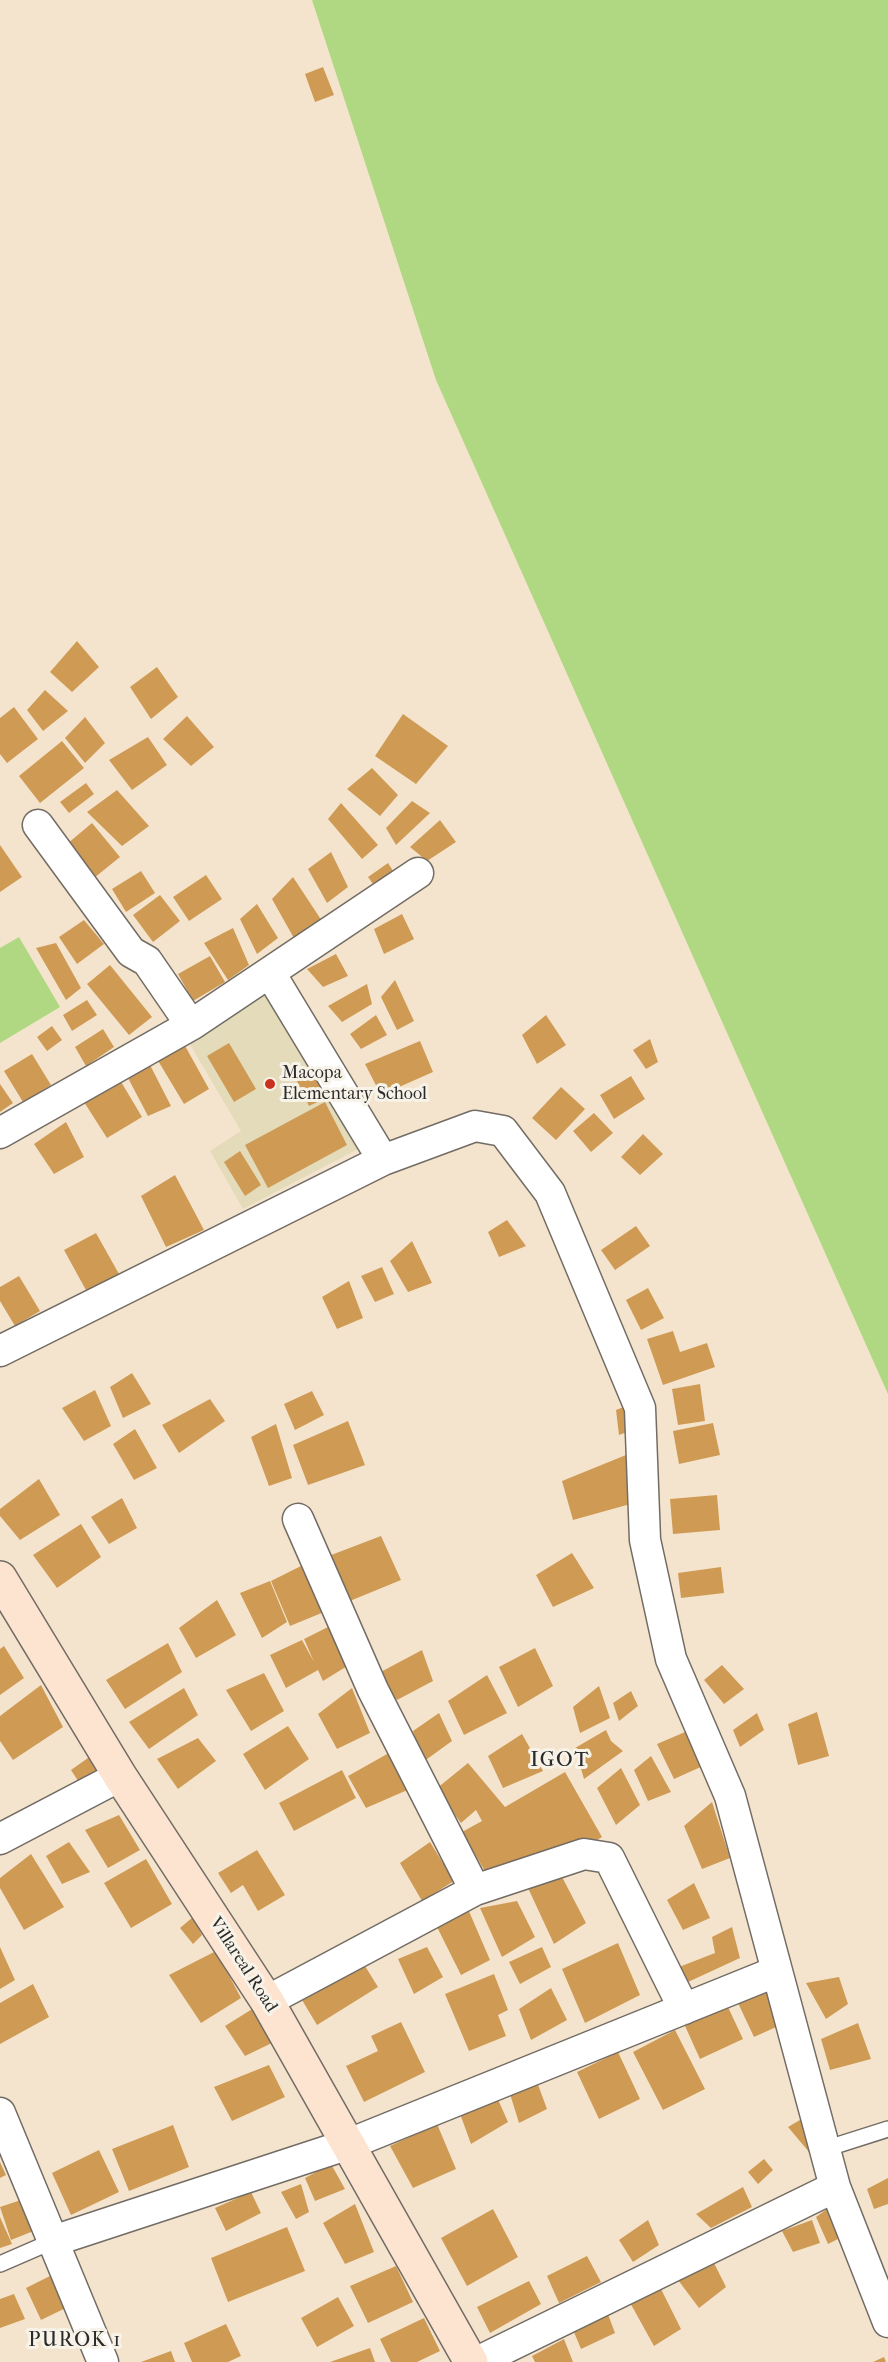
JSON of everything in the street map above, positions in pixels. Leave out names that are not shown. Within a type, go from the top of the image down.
[{"type":"main road","name":"Villareal Road","points":[[0,1578],[120,1776],[267,2001],[471,2362]]},
{"type":"street","points":[[38,825],[131,952],[147,961],[191,1025]]},
{"type":"street","points":[[0,1132],[191,1025],[418,873]]},
{"type":"street","points":[[270,973],[383,1160]]},
{"type":"street","points":[[0,1351],[383,1160],[475,1126],[503,1131],[550,1193],[640,1408],[645,1540],[671,1659],[730,1797],[775,1972],[835,2187],[888,2322]]},
{"type":"street","points":[[298,1519],[373,1690],[475,1890]]},
{"type":"street","points":[[0,1839],[120,1776]]},
{"type":"street","points":[[267,2001],[475,1890],[584,1854],[609,1858],[684,2009]]},
{"type":"street","points":[[53,2241],[349,2144],[775,1972]]},
{"type":"street","points":[[0,2113],[103,2362]]},
{"type":"street","points":[[477,2362],[835,2187]]},
{"type":"lane","points":[[825,2149],[888,2129]]},
{"type":"lane","points":[[0,2264],[53,2241]]},
{"type":"shaded area","name":"Macopa Elementary School","points":[[268,984],[364,1146],[243,1209],[210,1151],[241,1131],[185,1036]]},
{"type":"green space","points":[[312,0],[888,0],[888,1394],[436,380]]},
{"type":"green space","points":[[19,937],[60,1007],[0,1043],[0,948]]},
{"type":"building","points":[[323,67],[334,95],[315,102],[305,74]]},
{"type":"building","points":[[77,641],[99,667],[72,692],[50,672]]},
{"type":"building","points":[[157,667],[178,697],[151,719],[130,687]]},
{"type":"building","points":[[45,690],[68,711],[43,731],[27,710]]},
{"type":"building","points":[[14,707],[38,739],[7,763],[0,754],[0,718]]},
{"type":"building","points":[[403,714],[448,746],[416,784],[375,756]]},
{"type":"building","points":[[187,716],[214,747],[191,766],[163,739]]},
{"type":"building","points":[[85,717],[105,743],[85,763],[65,738]]},
{"type":"building","points":[[148,737],[167,765],[132,790],[109,760]]},
{"type":"building","points":[[62,741],[84,768],[40,803],[19,776]]},
{"type":"building","points":[[372,768],[398,795],[380,816],[347,789]]},
{"type":"building","points":[[86,783],[94,794],[69,813],[60,802]]},
{"type":"building","points":[[117,790],[149,826],[122,846],[87,812]]},
{"type":"building","points":[[412,801],[430,813],[396,845],[386,828]]},
{"type":"building","points":[[341,803],[378,845],[362,859],[328,819]]},
{"type":"building","points":[[440,820],[456,842],[427,861],[410,847]]},
{"type":"building","points":[[92,823],[120,857],[94,878],[67,844]]},
{"type":"building","points":[[0,845],[22,877],[0,892]]},
{"type":"building","points":[[331,852],[348,887],[327,903],[308,869]]},
{"type":"building","points":[[388,863],[397,877],[378,891],[368,877]]},
{"type":"building","points":[[141,871],[155,893],[126,912],[112,889]]},
{"type":"building","points":[[206,875],[222,899],[189,921],[173,897]]},
{"type":"building","points":[[293,877],[322,921],[295,940],[272,899]]},
{"type":"building","points":[[160,895],[180,921],[153,942],[133,915]]},
{"type":"building","points":[[257,904],[278,938],[257,954],[240,919]]},
{"type":"building","points":[[402,914],[414,939],[384,954],[374,929]]},
{"type":"building","points":[[84,920],[104,944],[77,964],[59,937]]},
{"type":"building","points":[[233,928],[249,965],[228,980],[204,943]]},
{"type":"building","points":[[56,943],[81,988],[66,1000],[36,948]]},
{"type":"building","points":[[336,954],[348,976],[323,987],[307,969]]},
{"type":"building","points":[[210,956],[225,982],[193,1001],[178,974]]},
{"type":"building","points":[[110,965],[152,1017],[129,1035],[87,984]]},
{"type":"building","points":[[395,980],[414,1021],[397,1030],[381,997]]},
{"type":"building","points":[[367,984],[372,1004],[342,1022],[328,1006]]},
{"type":"building","points":[[87,1000],[97,1015],[72,1031],[63,1015]]},
{"type":"building","points":[[376,1015],[387,1035],[361,1049],[350,1034]]},
{"type":"building","points":[[546,1015],[566,1045],[537,1064],[522,1035]]},
{"type":"building","points":[[52,1026],[62,1040],[47,1051],[37,1037]]},
{"type":"building","points":[[103,1029],[114,1047],[86,1066],[75,1047]]},
{"type":"building","points":[[650,1039],[658,1062],[646,1069],[633,1050]]},
{"type":"building","points":[[420,1041],[433,1072],[381,1095],[365,1064]]},
{"type":"building","points":[[229,1043],[256,1089],[234,1102],[207,1056]]},
{"type":"building","points":[[184,1044],[209,1089],[184,1104],[157,1059]]},
{"type":"building","points":[[32,1054],[51,1085],[23,1102],[4,1071]]},
{"type":"building","points":[[150,1065],[171,1106],[148,1116],[128,1078]]},
{"type":"building","points":[[315,1065],[330,1096],[309,1106],[294,1075]]},
{"type":"building","points":[[631,1076],[645,1099],[614,1119],[600,1095]]},
{"type":"building","points":[[120,1080],[142,1117],[107,1138],[84,1102]]},
{"type":"building","points":[[0,1084],[13,1103],[0,1112]]},
{"type":"building","points":[[561,1087],[585,1109],[556,1140],[532,1118]]},
{"type":"building","points":[[325,1102],[347,1145],[268,1188],[245,1145]]},
{"type":"building","points":[[594,1113],[613,1133],[591,1152],[573,1131]]},
{"type":"building","points":[[66,1122],[84,1157],[54,1174],[34,1144]]},
{"type":"building","points":[[643,1134],[663,1154],[640,1175],[621,1157]]},
{"type":"building","points":[[240,1151],[261,1185],[245,1196],[224,1162]]},
{"type":"building","points":[[175,1175],[204,1230],[166,1247],[141,1196]]},
{"type":"building","points":[[507,1220],[526,1246],[499,1257],[488,1232]]},
{"type":"building","points":[[636,1226],[650,1246],[615,1270],[601,1250]]},
{"type":"building","points":[[96,1233],[119,1274],[87,1292],[64,1250]]},
{"type":"building","points":[[412,1241],[432,1283],[408,1292],[390,1261]]},
{"type":"building","points":[[382,1267],[394,1294],[375,1302],[361,1276]]},
{"type":"building","points":[[19,1276],[40,1311],[15,1326],[0,1301],[0,1287]]},
{"type":"building","points":[[349,1281],[363,1318],[337,1329],[322,1297]]},
{"type":"building","points":[[648,1288],[664,1318],[641,1330],[626,1300]]},
{"type":"building","points":[[673,1331],[680,1352],[707,1343],[715,1367],[663,1385],[647,1339]]},
{"type":"building","points":[[132,1373],[151,1404],[123,1418],[110,1387]]},
{"type":"building","points":[[700,1384],[705,1421],[678,1425],[672,1389]]},
{"type":"building","points":[[95,1390],[111,1426],[84,1441],[62,1408]]},
{"type":"building","points":[[312,1391],[324,1415],[295,1430],[284,1404]]},
{"type":"building","points":[[210,1399],[225,1421],[179,1453],[162,1425]]},
{"type":"building","points":[[634,1403],[638,1428],[619,1435],[616,1410]]},
{"type":"building","points":[[348,1421],[365,1465],[308,1485],[293,1445]]},
{"type":"building","points":[[713,1423],[720,1455],[679,1464],[673,1431]]},
{"type":"building","points":[[276,1424],[292,1478],[269,1486],[251,1437]]},
{"type":"building","points":[[135,1429],[157,1468],[134,1480],[113,1444]]},
{"type":"building","points":[[626,1455],[634,1503],[573,1520],[562,1481]]},
{"type":"building","points":[[39,1479],[60,1515],[20,1540],[0,1516],[0,1509]]},
{"type":"building","points":[[717,1495],[720,1530],[673,1534],[670,1499]]},
{"type":"building","points":[[122,1498],[137,1528],[109,1544],[91,1517]]},
{"type":"building","points":[[81,1524],[101,1557],[57,1588],[33,1555]]},
{"type":"building","points":[[381,1536],[401,1580],[345,1603],[326,1557]]},
{"type":"building","points":[[572,1553],[594,1588],[553,1607],[536,1575]]},
{"type":"building","points":[[303,1565],[324,1612],[290,1626],[271,1581]]},
{"type":"building","points":[[721,1567],[724,1593],[681,1598],[678,1573]]},
{"type":"building","points":[[270,1581],[287,1622],[262,1638],[240,1593]]},
{"type":"building","points":[[217,1600],[236,1635],[196,1658],[179,1628]]},
{"type":"building","points":[[340,1621],[357,1660],[323,1681],[318,1670],[286,1688],[270,1655],[302,1640],[314,1662],[304,1639]]},
{"type":"building","points":[[168,1643],[182,1672],[125,1709],[106,1680]]},
{"type":"building","points":[[4,1646],[24,1678],[0,1695],[0,1649]]},
{"type":"building","points":[[535,1648],[553,1686],[518,1707],[499,1667]]},
{"type":"building","points":[[422,1650],[433,1681],[397,1700],[377,1674]]},
{"type":"building","points":[[722,1665],[744,1689],[724,1704],[704,1680]]},
{"type":"building","points":[[264,1673],[284,1711],[251,1731],[226,1690]]},
{"type":"building","points":[[487,1675],[507,1713],[464,1735],[448,1701]]},
{"type":"building","points":[[41,1685],[63,1727],[13,1760],[0,1741],[0,1716]]},
{"type":"building","points":[[599,1686],[610,1718],[580,1733],[573,1707]]},
{"type":"building","points":[[184,1688],[198,1715],[149,1749],[129,1722]]},
{"type":"building","points":[[352,1688],[370,1733],[337,1749],[318,1714]]},
{"type":"building","points":[[631,1691],[638,1706],[619,1721],[613,1703]]},
{"type":"building","points":[[817,1712],[829,1756],[798,1765],[788,1724]]},
{"type":"building","points":[[439,1713],[452,1741],[423,1762],[413,1731]]},
{"type":"building","points":[[757,1713],[764,1730],[740,1747],[733,1730]]},
{"type":"building","points":[[288,1726],[309,1759],[265,1790],[243,1754]]},
{"type":"building","points":[[699,1726],[714,1761],[674,1779],[657,1744]]},
{"type":"building","points":[[606,1730],[611,1741],[623,1751],[584,1779],[575,1748]]},
{"type":"building","points":[[522,1734],[543,1771],[503,1788],[488,1756]]},
{"type":"building","points":[[198,1738],[216,1761],[178,1789],[157,1759]]},
{"type":"building","points":[[396,1749],[412,1788],[366,1808],[348,1776]]},
{"type":"building","points":[[95,1753],[105,1768],[80,1784],[71,1770]]},
{"type":"building","points":[[651,1756],[671,1792],[648,1801],[634,1770]]},
{"type":"building","points":[[468,1763],[505,1807],[565,1772],[602,1837],[500,1897],[462,1832],[482,1821],[476,1810],[461,1823],[436,1789]]},
{"type":"building","points":[[621,1768],[640,1805],[616,1825],[597,1788]]},
{"type":"building","points":[[342,1770],[356,1798],[294,1831],[279,1803]]},
{"type":"building","points":[[712,1802],[730,1858],[702,1869],[684,1826]]},
{"type":"building","points":[[119,1815],[140,1850],[108,1868],[85,1830]]},
{"type":"building","points":[[69,1842],[90,1872],[62,1884],[46,1856]]},
{"type":"building","points":[[430,1842],[454,1881],[422,1901],[400,1863]]},
{"type":"building","points":[[257,1850],[285,1895],[258,1911],[243,1885],[231,1893],[218,1873]]},
{"type":"building","points":[[31,1854],[64,1907],[24,1930],[0,1888],[0,1878]]},
{"type":"building","points":[[146,1859],[172,1904],[131,1928],[104,1883]]},
{"type":"building","points":[[560,1873],[586,1923],[554,1944],[528,1888]]},
{"type":"building","points":[[694,1883],[710,1918],[683,1930],[667,1900]]},
{"type":"building","points":[[517,1901],[535,1937],[502,1957],[480,1908]]},
{"type":"building","points":[[468,1909],[490,1960],[461,1975],[435,1923]]},
{"type":"building","points":[[193,1917],[202,1935],[193,1944],[180,1928]]},
{"type":"building","points":[[732,1927],[740,1958],[688,1982],[679,1967],[715,1953],[712,1937]]},
{"type":"building","points":[[618,1943],[640,1995],[585,2023],[562,1969]]},
{"type":"building","points":[[0,1947],[15,1980],[0,1989]]},
{"type":"building","points":[[427,1947],[443,1977],[414,1994],[398,1959]]},
{"type":"building","points":[[542,1947],[551,1967],[520,1984],[509,1962]]},
{"type":"building","points":[[216,1951],[241,1998],[201,2023],[169,1975]]},
{"type":"building","points":[[360,1958],[378,1987],[317,2025],[299,1995]]},
{"type":"building","points":[[494,1974],[508,2010],[498,2015],[506,2036],[469,2051],[445,1994]]},
{"type":"building","points":[[839,1977],[848,2004],[826,2019],[806,1983]]},
{"type":"building","points":[[33,1984],[49,2017],[0,2044],[0,2003]]},
{"type":"building","points":[[551,1988],[567,2020],[531,2040],[519,2009]]},
{"type":"building","points":[[769,1989],[785,2023],[754,2037],[738,2003]]},
{"type":"building","points":[[727,2005],[743,2039],[700,2059],[685,2026]]},
{"type":"building","points":[[257,2006],[278,2040],[245,2056],[225,2026]]},
{"type":"building","points":[[401,2022],[425,2072],[364,2102],[346,2066],[378,2051],[371,2036]]},
{"type":"building","points":[[858,2023],[871,2059],[830,2070],[821,2039]]},
{"type":"building","points":[[675,2030],[705,2089],[663,2110],[633,2052]]},
{"type":"building","points":[[618,2052],[640,2099],[599,2119],[577,2072]]},
{"type":"building","points":[[269,2065],[285,2097],[232,2121],[214,2087]]},
{"type":"building","points":[[537,2082],[547,2109],[519,2123],[510,2094]]},
{"type":"building","points":[[496,2095],[508,2122],[471,2144],[459,2111]]},
{"type":"building","points":[[810,2114],[823,2147],[809,2152],[788,2127]]},
{"type":"building","points":[[437,2124],[456,2169],[413,2188],[390,2146]]},
{"type":"building","points":[[173,2125],[189,2167],[129,2191],[112,2149]]},
{"type":"building","points":[[99,2150],[119,2192],[71,2215],[52,2173]]},
{"type":"building","points":[[764,2159],[773,2170],[758,2184],[748,2172]]},
{"type":"building","points":[[0,2162],[6,2175],[0,2178]]},
{"type":"building","points":[[331,2164],[345,2189],[315,2201],[305,2178]]},
{"type":"building","points":[[888,2178],[888,2204],[874,2209],[867,2189]]},
{"type":"building","points":[[301,2184],[309,2212],[296,2219],[281,2192]]},
{"type":"building","points":[[743,2187],[752,2207],[711,2228],[696,2214]]},
{"type":"building","points":[[251,2192],[261,2213],[226,2231],[215,2208]]},
{"type":"building","points":[[24,2199],[36,2230],[11,2240],[0,2207]]},
{"type":"building","points":[[838,2201],[846,2235],[828,2244],[816,2217]]},
{"type":"building","points":[[355,2204],[374,2252],[345,2264],[323,2223]]},
{"type":"building","points":[[493,2209],[518,2257],[467,2286],[441,2238]]},
{"type":"building","points":[[0,2217],[12,2244],[0,2248]]},
{"type":"building","points":[[648,2220],[659,2245],[633,2262],[619,2240]]},
{"type":"building","points":[[812,2220],[820,2243],[793,2252],[782,2231]]},
{"type":"building","points":[[287,2227],[305,2271],[228,2302],[211,2258]]},
{"type":"building","points":[[587,2256],[601,2282],[559,2303],[547,2276]]},
{"type":"building","points":[[713,2261],[726,2287],[699,2308],[678,2280]]},
{"type":"building","points":[[396,2266],[413,2302],[368,2323],[350,2286]]},
{"type":"building","points":[[60,2271],[76,2303],[41,2320],[26,2288]]},
{"type":"building","points":[[529,2281],[541,2304],[490,2333],[477,2307]]},
{"type":"building","points":[[661,2289],[681,2329],[654,2346],[628,2299]]},
{"type":"building","points":[[14,2294],[25,2319],[0,2328],[0,2299]]},
{"type":"building","points":[[338,2297],[354,2326],[317,2347],[301,2318]]},
{"type":"building","points":[[606,2309],[615,2333],[581,2349],[571,2325]]},
{"type":"building","points":[[424,2318],[440,2351],[417,2362],[391,2362],[380,2339]]},
{"type":"building","points":[[226,2324],[241,2356],[228,2362],[192,2362],[184,2343]]},
{"type":"building","points":[[564,2339],[573,2362],[535,2362],[532,2356]]},
{"type":"building","points":[[370,2348],[375,2362],[330,2362]]},
{"type":"building","points":[[171,2351],[175,2362],[141,2362]]},
{"type":"building","points":[[884,2357],[886,2362],[873,2362]]},
{"type":"place","name":"Macopa Elementary School","points":[[270,1084]]},
{"type":"district","name":"IGOT","points":[[560,1761]]},
{"type":"district","name":"PUROK 1","points":[[75,2341]]}]
